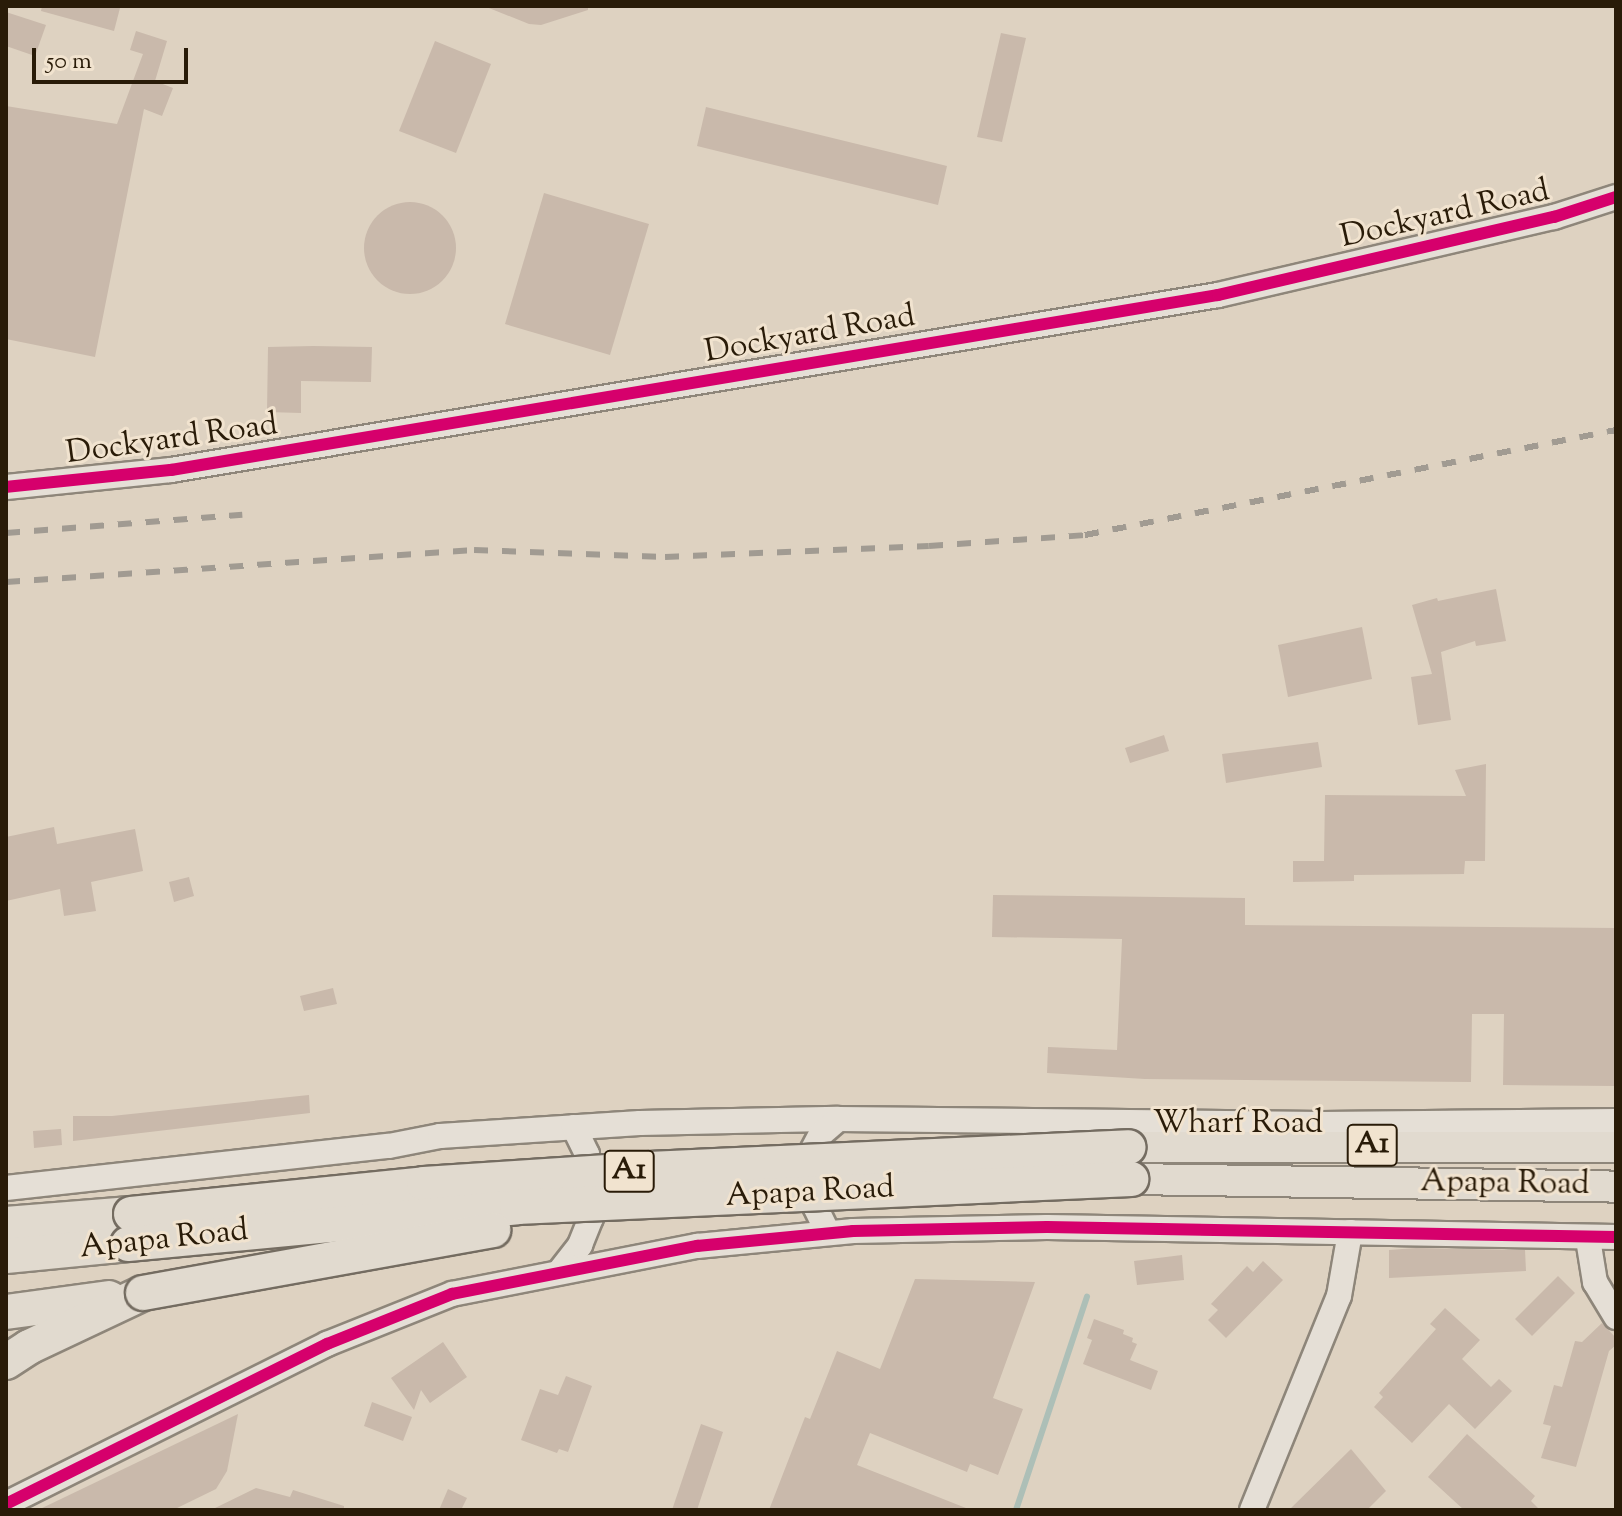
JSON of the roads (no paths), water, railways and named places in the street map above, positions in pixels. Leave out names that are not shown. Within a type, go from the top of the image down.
[{"type":"highway","name":"Apapa Road","points":[[6,1256],[517,1207],[683,1199],[1129,1163]]},
{"type":"highway","name":"Apapa Road","points":[[6,1224],[424,1184],[649,1169],[1129,1163]]},
{"type":"highway","points":[[6,1312],[143,1293],[328,1257],[683,1199]]},
{"type":"highway","points":[[6,1362],[29,1347],[143,1293]]},
{"type":"main road","name":"Apapa Road","points":[[1129,1163],[1616,1147]]},
{"type":"main road","name":"Apapa Road","points":[[1129,1163],[1616,1187]]},
{"type":"street","name":"Dockyard Road","points":[[6,487],[171,470],[890,347],[1218,295],[1554,217],[1616,197]]},
{"type":"street","name":"Wharf Road","points":[[6,1188],[389,1146],[440,1136],[574,1127],[838,1119],[1052,1122],[1616,1121]]},
{"type":"street","points":[[828,1233],[815,1206],[809,1176],[812,1151],[821,1134],[838,1119]]},
{"type":"street","points":[[560,1271],[580,1245],[591,1218],[587,1154],[574,1127]]},
{"type":"street","points":[[6,1504],[342,1338],[452,1294],[697,1246],[828,1233],[1047,1227],[1588,1239],[1616,1237]]},
{"type":"street","points":[[1252,1510],[1339,1296],[1350,1232]]},
{"type":"street","points":[[1588,1239],[1595,1282],[1616,1317]]},
{"type":"waterway","points":[[1016,1510],[1087,1296]]},
{"type":"railway","points":[[6,582],[474,550],[665,557],[929,546],[1085,535],[1616,430]]},
{"type":"railway","points":[[6,533],[242,515]]}]
